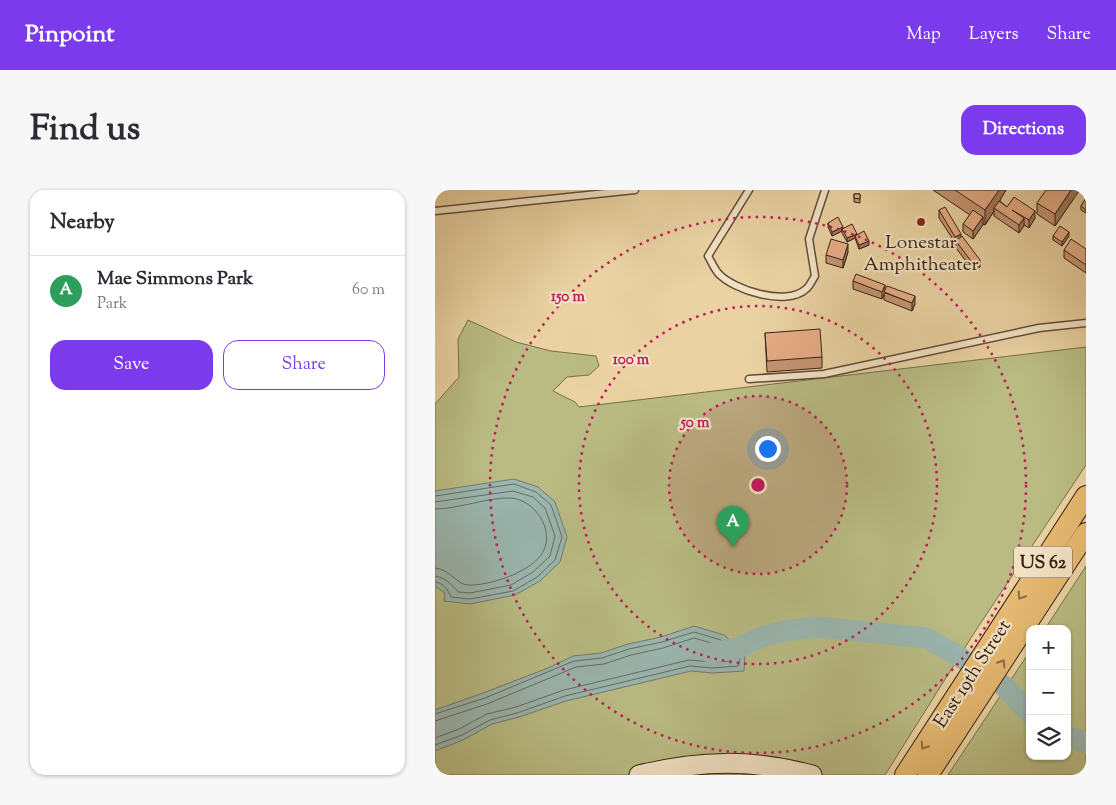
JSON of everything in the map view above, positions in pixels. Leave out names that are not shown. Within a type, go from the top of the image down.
[{"type":"main road","name":"East 19th Street","points":[[906,772],[1086,496]]},
{"type":"main road","name":"East 19th Street","points":[[928,775],[1086,533]]},
{"type":"street","points":[[639,775],[683,767],[737,763],[753,763],[813,775]]},
{"type":"lane","points":[[435,211],[635,190]]},
{"type":"lane","points":[[749,190],[708,256],[719,274],[741,288],[769,296],[789,297],[805,290],[815,276],[809,239],[825,190]]},
{"type":"lane","points":[[749,380],[824,374],[1039,328],[1086,323]]},
{"type":"green space","points":[[468,320],[516,342],[551,351],[596,356],[599,366],[589,375],[567,377],[553,391],[575,402],[579,407],[1086,347],[1086,465],[976,630],[885,775],[435,775],[435,404],[459,377],[458,339]]},
{"type":"green space","points":[[1086,566],[1086,775],[948,775],[1026,657],[1026,760],[1071,760],[1071,625],[1048,625]]},
{"type":"water","points":[[514,479],[538,487],[555,502],[567,537],[560,562],[540,581],[515,595],[470,604],[444,601],[445,593],[435,586],[435,491]]},
{"type":"water","points":[[694,626],[724,635],[745,653],[744,671],[713,673],[691,671],[566,701],[492,724],[463,740],[435,751],[435,710],[548,668],[573,656],[601,653]]},
{"type":"building","points":[[955,190],[999,190],[985,210]]},
{"type":"building","points":[[1046,190],[1071,190],[1055,214],[1037,203]]},
{"type":"building","points":[[854,194],[860,194],[860,199],[854,198]]},
{"type":"building","points":[[1014,197],[1035,211],[1029,220],[1012,210],[1024,218],[1019,225],[994,208],[999,201],[1007,207]]},
{"type":"building","points":[[1086,198],[1086,210],[1081,206]]},
{"type":"building","points":[[945,207],[961,234],[955,237],[939,210]]},
{"type":"building","points":[[973,210],[983,217],[973,231],[963,224]]},
{"type":"building","points":[[838,217],[843,227],[832,232],[828,223]]},
{"type":"building","points":[[852,224],[857,234],[847,238],[842,229]]},
{"type":"building","points":[[1060,226],[1069,232],[1062,242],[1053,236]]},
{"type":"building","points":[[864,231],[869,241],[859,245],[855,236]]},
{"type":"building","points":[[962,236],[980,260],[974,265],[956,241]]},
{"type":"building","points":[[831,239],[848,244],[843,260],[826,255]]},
{"type":"building","points":[[1071,239],[1086,249],[1086,265],[1064,250]]},
{"type":"building","points":[[856,274],[885,285],[882,292],[853,281]]},
{"type":"building","points":[[887,286],[915,296],[912,303],[884,292]]},
{"type":"building","points":[[820,329],[822,357],[767,361],[765,333]]},
{"type":"waterway","points":[[711,653],[738,648],[764,636],[818,627],[927,638],[963,659]]},
{"type":"waterway","points":[[1003,685],[1026,710]]},
{"type":"waterway","points":[[1071,737],[1086,743]]},
{"type":"place","name":"Lonestar Amphitheater","points":[[921,222]]},
{"type":"place","name":"Mae Simmons Park","points":[[733,547]]}]
